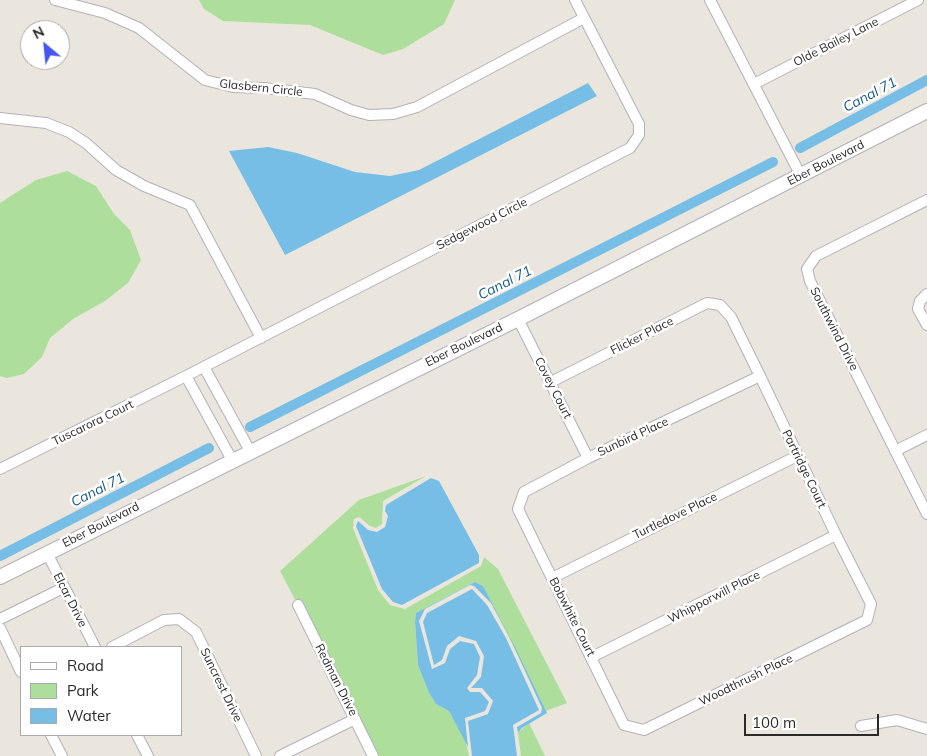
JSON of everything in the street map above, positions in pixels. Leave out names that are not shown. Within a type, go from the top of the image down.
[{"type":"street","name":"Glasbern Circle","points":[[55,0],[106,13],[139,28],[205,80],[233,87],[264,88],[315,94],[351,110],[369,115],[393,114],[417,107],[584,18]]},
{"type":"street","name":"Sedgewood Circle","points":[[186,376],[630,148],[639,135],[638,124],[575,0]]},
{"type":"street","points":[[710,0],[801,176]]},
{"type":"street","name":"Olde Bailey Lane","points":[[754,84],[918,0]]},
{"type":"street","name":"Eber Boulevard","points":[[0,577],[518,319],[927,111]]},
{"type":"street","points":[[0,118],[46,123],[69,132],[86,143],[116,170],[144,186],[190,204],[261,338]]},
{"type":"street","name":"Southwind Drive","points":[[927,200],[816,256],[808,269],[810,281],[927,514]]},
{"type":"street","points":[[927,294],[920,301],[918,309],[927,325]]},
{"type":"street","name":"Flicker Place","points":[[550,382],[707,303],[720,305],[731,317]]},
{"type":"street","name":"Partridge Court","points":[[731,317],[871,604],[867,620]]},
{"type":"street","name":"Covey Court","points":[[518,319],[588,458]]},
{"type":"street","points":[[204,367],[250,451]]},
{"type":"street","points":[[186,376],[232,460]]},
{"type":"street","name":"Tuscarora Court","points":[[0,469],[186,376]]},
{"type":"street","name":"Sunbird Place","points":[[518,509],[524,492],[588,458],[760,376]]},
{"type":"street","points":[[896,451],[927,435]]},
{"type":"street","name":"Turtledove Place","points":[[552,578],[798,456]]},
{"type":"street","name":"Bobwhite Court","points":[[518,509],[624,725]]},
{"type":"street","name":"Whipporwill Place","points":[[592,657],[836,535]]},
{"type":"street","name":"Elcar Drive","points":[[46,553],[94,646]]},
{"type":"street","points":[[0,619],[63,588]]},
{"type":"street","name":"Redman Drive","points":[[298,605],[373,756]]},
{"type":"street","name":"Suncrest Drive","points":[[114,646],[164,620],[180,619],[196,632],[256,756]]},
{"type":"street","name":"Woodthrush Place","points":[[624,725],[644,730],[867,620]]},
{"type":"street","points":[[0,628],[20,670]]},
{"type":"street","points":[[280,756],[355,719]]},
{"type":"street","points":[[861,726],[897,720],[927,729]]},
{"type":"street","points":[[52,736],[62,756]]},
{"type":"street","points":[[138,736],[148,756]]},
{"type":"green space","points":[[199,0],[455,0],[444,24],[403,49],[383,55],[310,25],[223,21],[204,9]]},
{"type":"green space","points":[[67,171],[96,186],[114,214],[130,230],[141,260],[128,283],[105,301],[73,319],[50,338],[42,357],[24,374],[7,378],[0,376],[0,203],[36,180]]},
{"type":"green space","points":[[426,476],[383,501],[382,524],[376,528],[370,526],[359,517],[354,519],[353,528],[378,590],[390,605],[405,609],[481,566],[484,557],[498,569],[567,703],[546,711],[483,586],[475,582],[416,613],[415,622],[418,665],[429,693],[436,704],[449,711],[465,739],[469,756],[377,756],[280,571],[359,500]]},
{"type":"green space","points":[[529,723],[545,756],[521,756],[518,733]]},
{"type":"water","points":[[588,83],[597,96],[285,255],[229,151],[268,147],[297,153],[355,172],[390,176],[419,170]]},
{"type":"water","points":[[431,478],[439,481],[479,555],[479,563],[402,605],[393,602],[382,589],[356,526],[358,521],[368,530],[377,532],[385,527],[388,516],[385,511],[386,505]]},
{"type":"water","points":[[475,582],[483,586],[515,647],[547,713],[522,728],[518,733],[517,727],[541,713],[542,708],[509,636],[491,603],[474,586],[470,585],[425,609],[419,621],[432,669],[445,663],[450,649],[460,641],[474,644],[480,657],[477,675],[467,688],[470,692],[480,692],[489,702],[485,711],[465,718],[468,747],[449,711],[436,704],[429,693],[418,665],[415,622],[416,613]]},
{"type":"water","points":[[472,589],[487,605],[506,638],[539,710],[513,725],[517,756],[472,756],[468,721],[488,714],[493,701],[482,688],[471,688],[481,677],[484,656],[476,641],[459,636],[447,646],[442,660],[434,665],[423,622],[427,613]]},
{"type":"waterway","name":"Canal 71","points":[[800,148],[927,80]]},
{"type":"waterway","name":"Canal 71","points":[[250,427],[773,162]]},
{"type":"waterway","name":"Canal 71","points":[[0,556],[209,448]]}]
